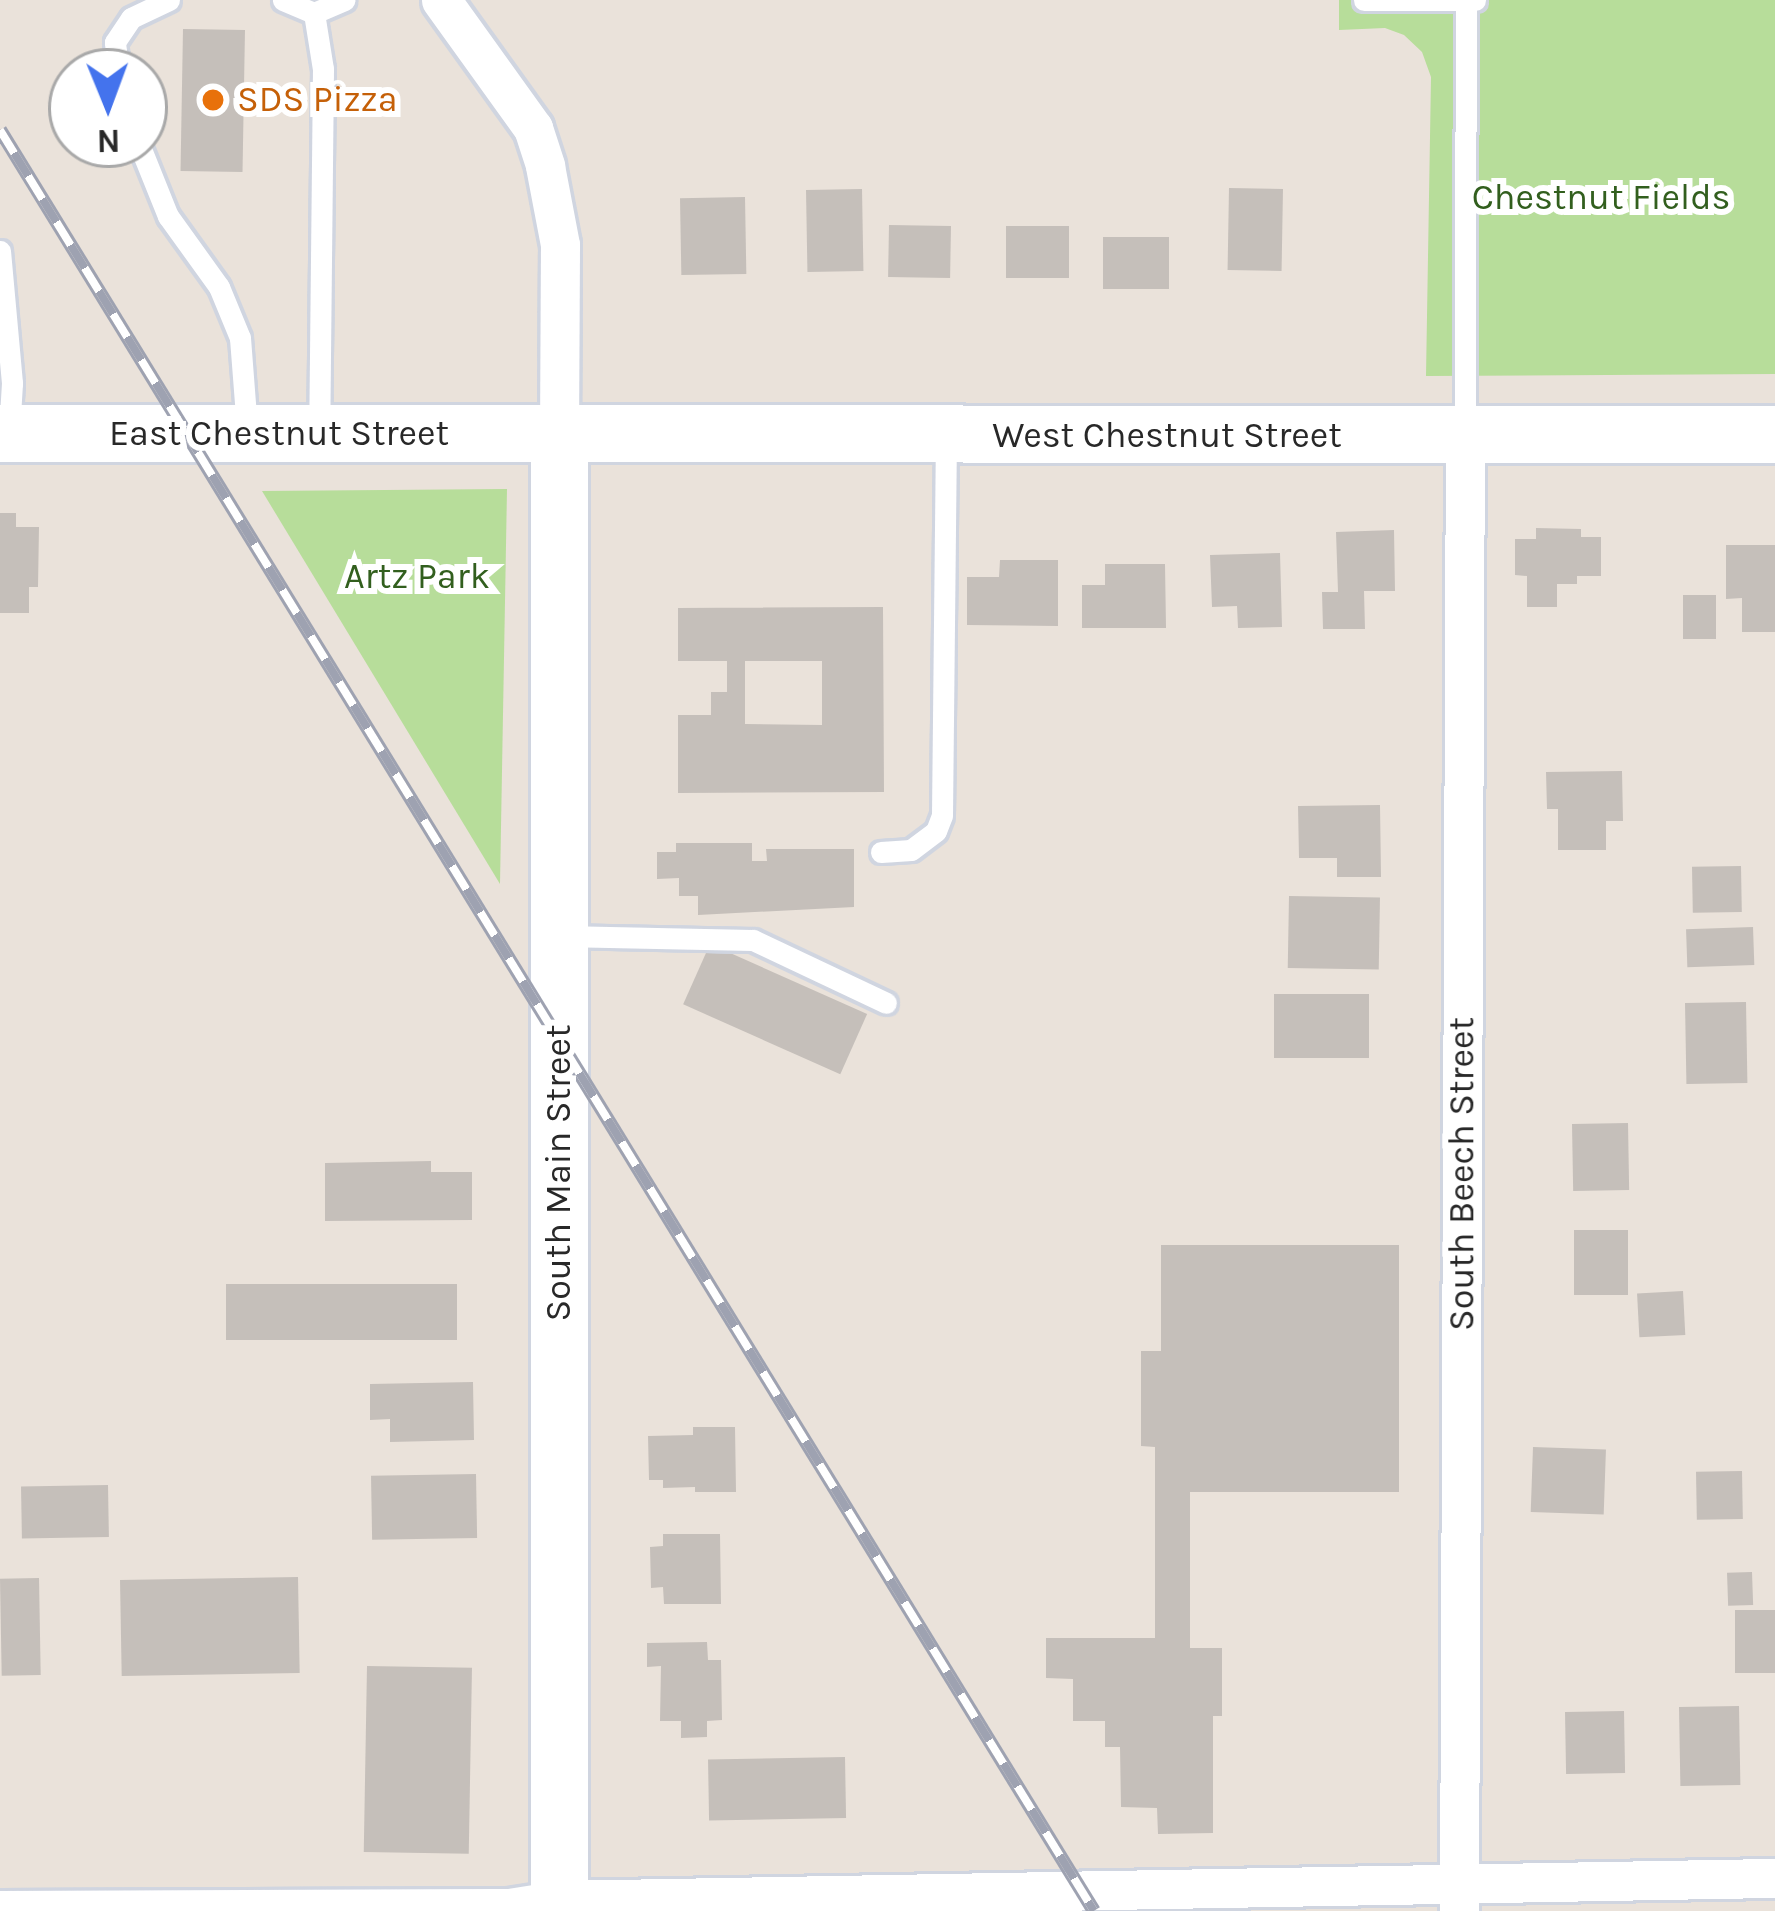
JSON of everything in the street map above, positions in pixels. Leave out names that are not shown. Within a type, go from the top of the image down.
[{"type":"main road","name":"East Chestnut Street","points":[[4,433],[559,434]]},
{"type":"main road","name":"West Chestnut Street","points":[[559,434],[1775,434]]},
{"type":"main road","name":"South Main Street","points":[[559,434],[559,1905]]},
{"type":"street","points":[[441,0],[533,128],[545,166],[560,245],[559,434]]},
{"type":"street","name":"South Beech Street","points":[[1458,1897],[1465,436]]},
{"type":"street","points":[[0,1910],[1458,1897],[1775,1878]]},
{"type":"lane","points":[[116,48],[131,18],[170,0]]},
{"type":"lane","points":[[283,0],[314,13],[344,0]]},
{"type":"lane","points":[[1364,0],[1471,0],[1465,436]]},
{"type":"lane","points":[[314,13],[323,69],[319,434]]},
{"type":"lane","points":[[149,168],[168,216],[218,287],[240,338],[248,434]]},
{"type":"lane","points":[[0,251],[12,382],[4,433]]},
{"type":"lane","points":[[881,852],[911,850],[936,831],[942,815],[946,436]]},
{"type":"lane","points":[[559,936],[753,940],[886,1003]]},
{"type":"green space","name":"Chestnut Fields","points":[[1339,0],[1775,0],[1775,374],[1426,376],[1431,77],[1422,52],[1404,35],[1385,28],[1339,30]]},
{"type":"green space","name":"Artz Park","points":[[507,489],[500,884],[262,491]]},
{"type":"building","name":"SDS Pizza","points":[[183,29],[245,30],[243,172],[181,171]]},
{"type":"building","points":[[1229,188],[1283,189],[1282,271],[1228,270]]},
{"type":"building","points":[[862,189],[863,271],[807,272],[806,190]]},
{"type":"building","points":[[745,197],[746,274],[681,275],[680,198]]},
{"type":"building","points":[[889,225],[951,226],[950,278],[888,277]]},
{"type":"building","points":[[1006,226],[1069,226],[1069,278],[1006,278]]},
{"type":"building","points":[[1103,237],[1169,237],[1169,289],[1103,289]]},
{"type":"building","points":[[0,513],[16,513],[16,527],[39,527],[38,587],[29,587],[29,613],[0,613]]},
{"type":"building","points":[[1536,528],[1581,529],[1581,537],[1601,537],[1601,576],[1577,576],[1577,584],[1557,584],[1557,607],[1527,607],[1527,576],[1515,575],[1515,539],[1536,539]]},
{"type":"building","points":[[1394,530],[1395,591],[1364,591],[1365,629],[1323,629],[1322,592],[1338,592],[1336,532]]},
{"type":"building","points":[[1726,545],[1775,545],[1775,632],[1742,632],[1742,598],[1726,599]]},
{"type":"building","points":[[1280,553],[1282,627],[1238,628],[1237,606],[1212,607],[1210,555]]},
{"type":"building","points":[[1000,560],[1058,560],[1058,626],[967,625],[967,577],[999,577]]},
{"type":"building","points":[[1105,564],[1165,564],[1166,628],[1082,628],[1082,585],[1105,585]]},
{"type":"building","points":[[1683,595],[1716,595],[1716,639],[1683,639]]},
{"type":"building","points":[[883,607],[884,792],[678,793],[678,715],[711,715],[711,692],[727,692],[727,661],[678,661],[678,608]],"holes":[[[745,661],[822,661],[822,725],[745,724]]]},
{"type":"building","points":[[1622,771],[1623,821],[1606,821],[1606,850],[1558,850],[1558,809],[1547,809],[1546,772]]},
{"type":"building","points":[[1380,805],[1381,877],[1337,877],[1337,858],[1299,858],[1298,806]]},
{"type":"building","points":[[676,843],[752,843],[752,861],[767,861],[766,849],[854,849],[854,907],[698,915],[698,896],[679,896],[679,878],[657,879],[657,852],[676,852]]},
{"type":"building","points":[[1741,866],[1742,912],[1693,913],[1692,867]]},
{"type":"building","points":[[1289,896],[1380,898],[1379,970],[1288,968]]},
{"type":"building","points":[[1753,927],[1754,965],[1687,967],[1686,929]]},
{"type":"building","points":[[710,944],[867,1014],[840,1074],[683,1004]]},
{"type":"building","points":[[1274,994],[1369,994],[1369,1058],[1274,1058]]},
{"type":"building","points":[[1746,1002],[1747,1083],[1686,1084],[1685,1003]]},
{"type":"building","points":[[1628,1123],[1629,1190],[1573,1191],[1572,1124]]},
{"type":"building","points":[[431,1161],[431,1172],[472,1172],[472,1220],[325,1221],[325,1163]]},
{"type":"building","points":[[1574,1230],[1628,1230],[1628,1295],[1574,1295]]},
{"type":"building","points":[[1161,1245],[1399,1245],[1399,1492],[1190,1492],[1190,1648],[1222,1648],[1222,1716],[1213,1716],[1213,1833],[1158,1834],[1157,1808],[1121,1807],[1120,1747],[1105,1747],[1105,1721],[1073,1721],[1073,1679],[1046,1678],[1046,1638],[1155,1638],[1155,1447],[1141,1446],[1141,1351],[1161,1351]]},
{"type":"building","points":[[226,1284],[457,1284],[457,1340],[226,1340]]},
{"type":"building","points":[[1683,1291],[1685,1335],[1639,1337],[1637,1293]]},
{"type":"building","points":[[473,1382],[474,1440],[390,1442],[390,1419],[370,1420],[370,1384]]},
{"type":"building","points":[[693,1427],[735,1427],[736,1492],[663,1488],[663,1480],[649,1480],[648,1436],[693,1435]]},
{"type":"building","points":[[1533,1447],[1606,1450],[1604,1515],[1531,1512]]},
{"type":"building","points":[[1742,1471],[1743,1519],[1697,1520],[1696,1472]]},
{"type":"building","points":[[476,1474],[477,1538],[372,1540],[371,1476]]},
{"type":"building","points":[[108,1485],[109,1537],[22,1539],[21,1487]]},
{"type":"building","points":[[663,1534],[720,1534],[721,1604],[664,1604],[663,1587],[651,1588],[650,1547],[663,1546]]},
{"type":"building","points":[[1752,1572],[1753,1605],[1728,1606],[1727,1573]]},
{"type":"building","points":[[298,1577],[300,1673],[122,1676],[120,1580]]},
{"type":"building","points":[[39,1578],[41,1675],[2,1676],[0,1579]]},
{"type":"building","points":[[1735,1610],[1775,1610],[1775,1673],[1735,1673]]},
{"type":"building","points":[[707,1642],[708,1660],[721,1660],[722,1720],[707,1721],[707,1737],[681,1738],[681,1721],[660,1721],[661,1666],[647,1667],[647,1643]]},
{"type":"building","points":[[367,1666],[472,1668],[469,1854],[364,1852]]},
{"type":"building","points":[[1739,1706],[1740,1785],[1680,1786],[1679,1707]]},
{"type":"building","points":[[1624,1711],[1625,1773],[1566,1774],[1565,1712]]},
{"type":"building","points":[[845,1757],[846,1818],[709,1820],[708,1759]]},
{"type":"railway","points":[[0,130],[1094,1911]]},
{"type":"place","name":"SDS Pizza","points":[[213,100]]}]
